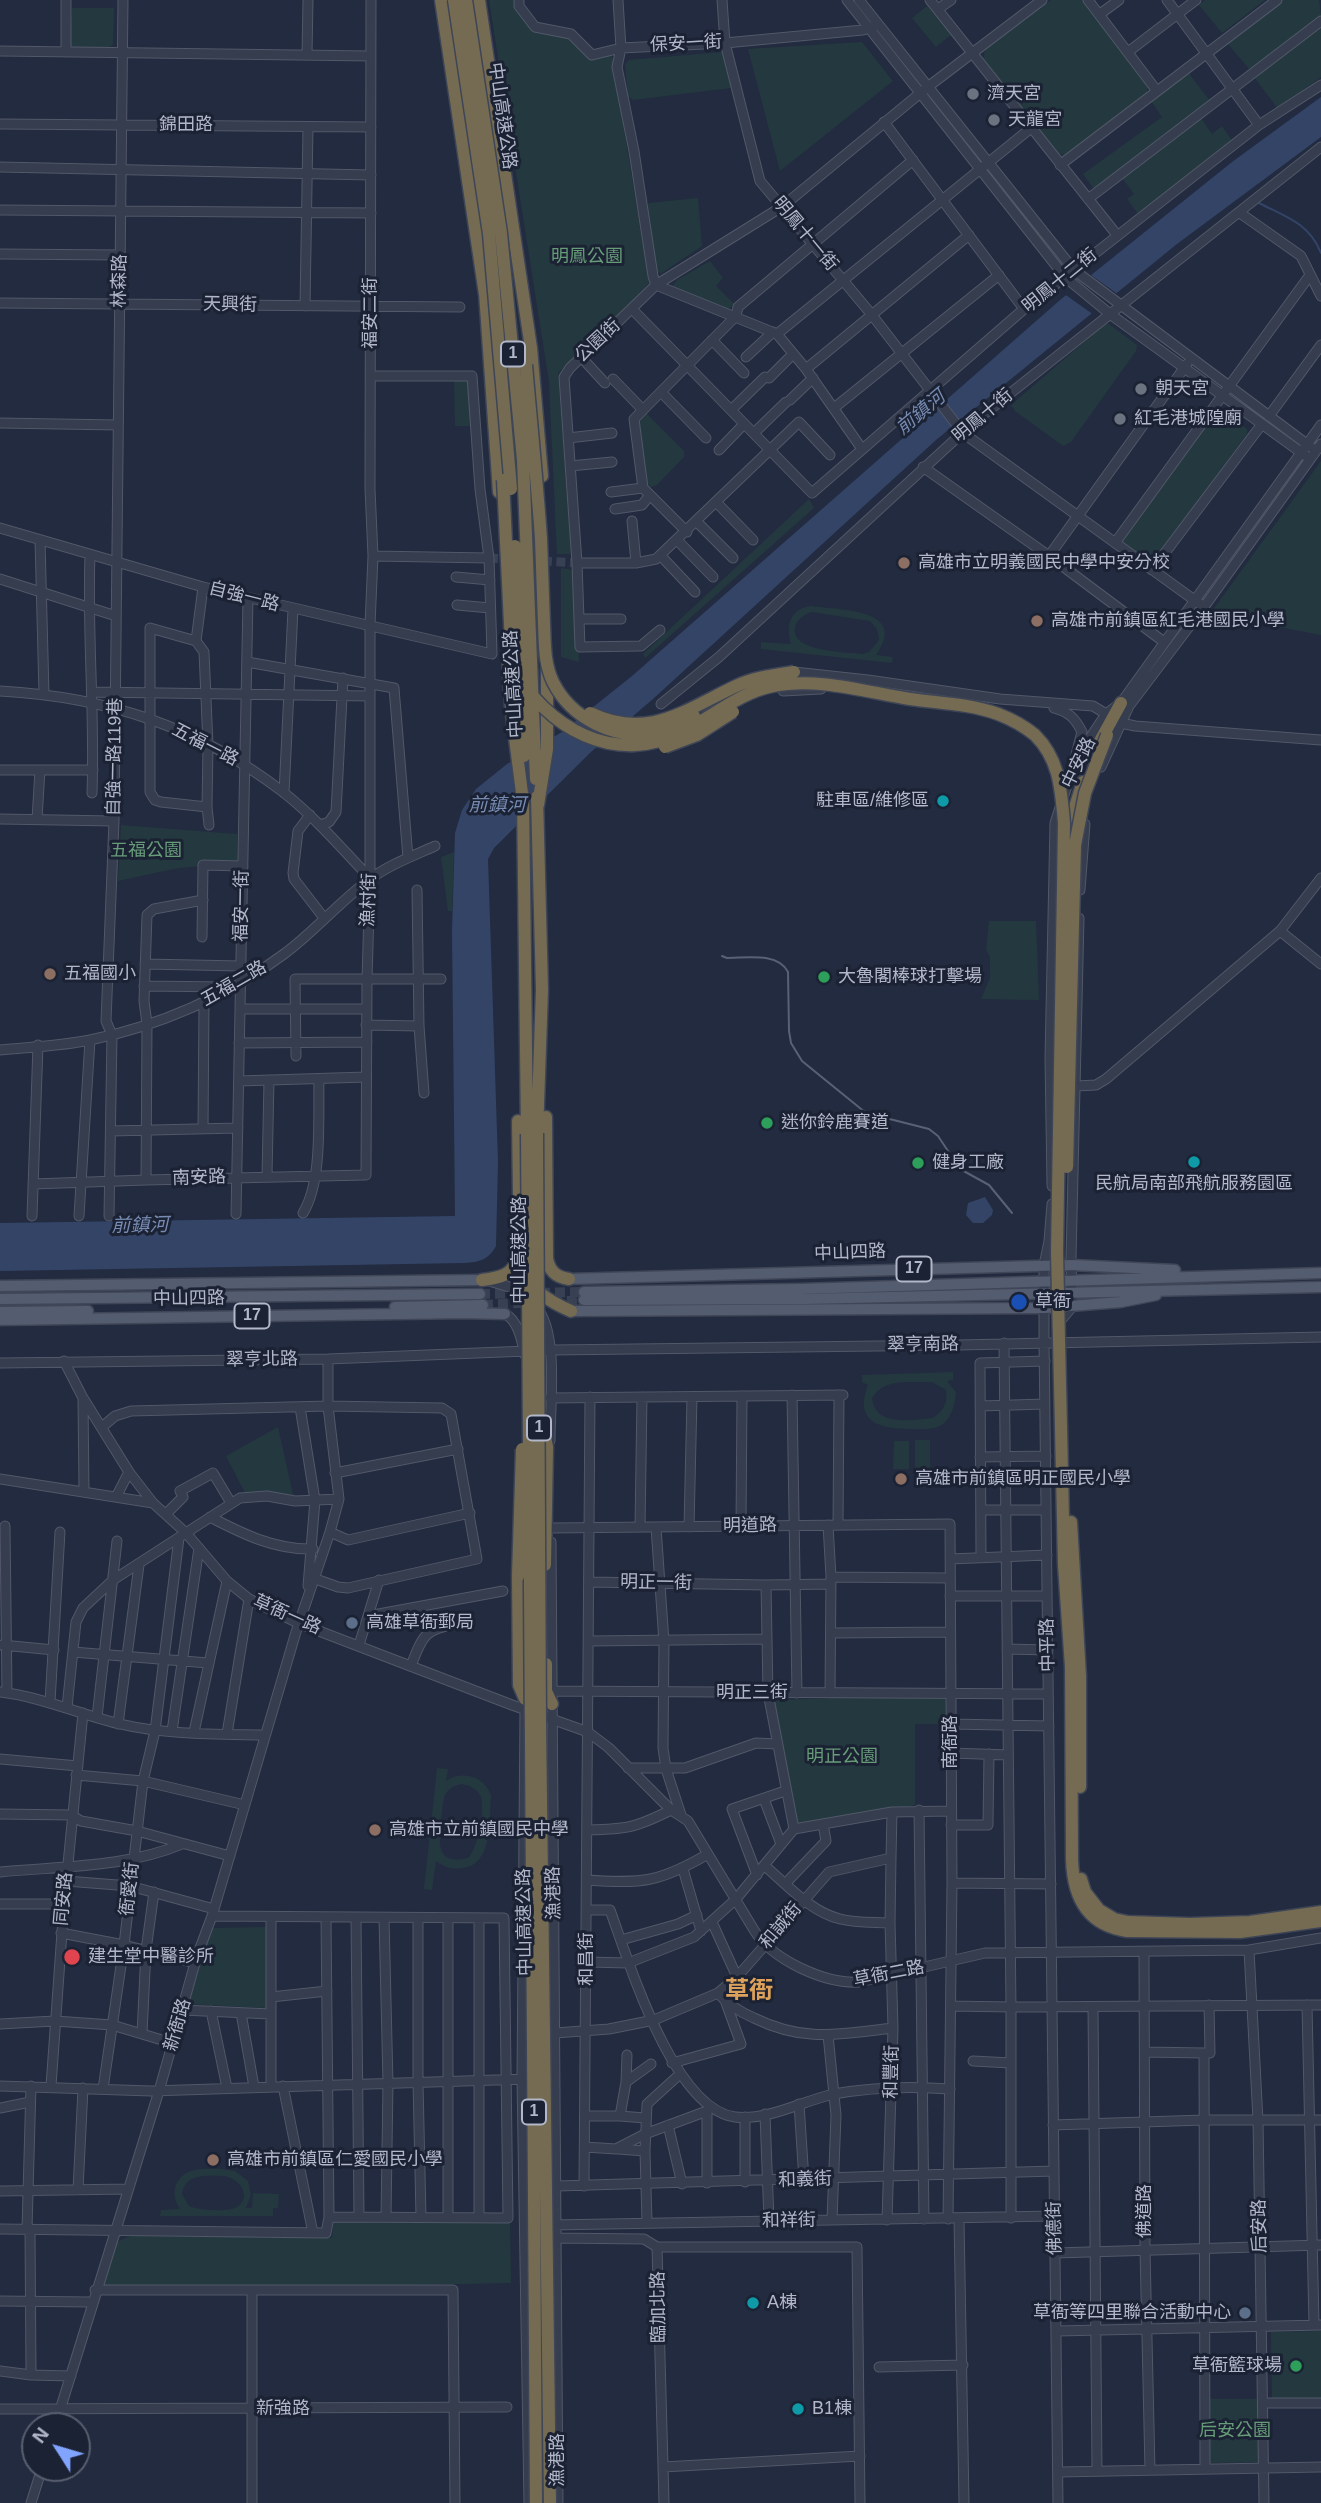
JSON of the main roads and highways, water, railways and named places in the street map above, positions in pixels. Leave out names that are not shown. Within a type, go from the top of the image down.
[{"type":"highway","points":[[441,0],[490,323],[500,408],[512,665],[515,677],[528,701],[552,725],[590,745],[620,751],[646,751],[683,741],[745,705],[783,691]]},
{"type":"highway","name":"中山高速公路","points":[[454,0],[489,234],[509,444],[524,710],[525,1000],[532,1134],[539,1402],[540,1724],[550,2503]]},
{"type":"highway","name":"中山高速公路","points":[[466,0],[501,233],[523,460],[540,847],[542,990],[532,1134]]},
{"type":"highway","points":[[479,3],[531,348],[540,444],[547,548],[548,734],[538,805]]},
{"type":"highway","points":[[510,205],[512,256],[526,365],[541,540],[545,650],[553,682],[564,699],[578,712],[606,729],[649,733],[681,723],[758,683],[787,677],[832,680],[988,705],[1012,713],[1042,735],[1062,767],[1068,799],[1062,1208]]},
{"type":"highway","points":[[485,293],[511,706],[523,801]]},
{"type":"highway","points":[[545,650],[554,673],[574,700],[592,714],[622,723],[659,722],[694,709],[738,685],[766,676],[794,672]]},
{"type":"highway","points":[[512,665],[524,687],[550,716],[575,732],[603,741],[632,744],[660,740],[683,732],[756,690],[794,684],[834,686],[988,711],[1015,722],[1037,738],[1058,772],[1063,823],[1064,1565],[1071,1667],[1073,1885],[1087,1910],[1101,1922],[1127,1931],[1240,1932],[1321,1921]]},
{"type":"highway","points":[[1062,1208],[1075,845],[1085,793],[1105,734],[1125,704]]},
{"type":"highway","points":[[542,990],[547,1258],[548,1266],[554,1273],[569,1279]]},
{"type":"highway","points":[[482,1280],[506,1275],[517,1263],[518,1086],[525,1000]]},
{"type":"highway","points":[[518,1255],[520,1267],[530,1285],[542,1297],[572,1311]]},
{"type":"highway","points":[[539,1402],[547,1447],[546,1692],[553,1698]]},
{"type":"highway","points":[[527,1706],[519,1685],[520,1457],[539,1402]]},
{"type":"highway","name":"中山高速公路","points":[[536,2503],[539,1402]]},
{"type":"highway","points":[[1065,1427],[1080,1676],[1080,1862],[1085,1892],[1105,1914],[1128,1923],[1250,1922],[1321,1912]]},
{"type":"main road","name":"中山四路","points":[[569,1279],[1044,1265],[1259,1274]]},
{"type":"main road","name":"中山四路","points":[[1321,1273],[584,1296],[805,1299],[1321,1287]]},
{"type":"main road","name":"中山四路","points":[[0,1286],[482,1280]]},
{"type":"main road","name":"中山四路","points":[[572,1311],[1045,1308],[1121,1301],[1187,1289]]},
{"type":"main road","name":"中山四路","points":[[0,1299],[482,1300],[0,1312]]},
{"type":"main road","name":"中山四路","points":[[0,1320],[505,1314]]},
{"type":"water","name":"前鎮河","points":[[1321,97],[1321,137],[1177,244],[936,440],[653,699],[591,752],[494,848],[488,859],[498,1162],[496,1246],[487,1257],[464,1263],[0,1271],[0,1223],[455,1216],[452,931],[455,833],[462,810],[476,789],[507,764],[562,732],[632,676],[1060,300],[1232,162]]},
{"type":"water","points":[[985,1197],[993,1210],[992,1215],[983,1223],[973,1223],[966,1215],[968,1203]]},
{"type":"waterway","points":[[1259,203],[1303,228],[1310,234],[1321,253]]},
{"type":"tunnel","points":[[489,558],[577,563]]},
{"type":"tunnel","points":[[480,1294],[584,1292]]},
{"type":"tunnel","points":[[552,1302],[584,1300]]},
{"type":"tunnel","points":[[483,1305],[536,1302]]},
{"type":"tram line","points":[[722,956],[769,959],[783,966],[788,972],[791,1043],[802,1061],[866,1113],[929,1129],[938,1136],[960,1169],[989,1185],[1012,1213]]},
{"type":"place","name":"濟天宮","points":[[973,94]]},
{"type":"place","name":"天龍宮","points":[[994,120]]},
{"type":"place","name":"朝天宮","points":[[1141,389]]},
{"type":"place","name":"紅毛港城隍廟","points":[[1120,419]]},
{"type":"place","name":"高雄市立明義國民中學中安分校","points":[[904,563]]},
{"type":"place","name":"高雄市前鎮區紅毛港國民小學","points":[[1037,621]]},
{"type":"place","name":"駐車區/維修區","points":[[943,801]]},
{"type":"place","name":"五福國小","points":[[50,974]]},
{"type":"place","name":"大魯閣棒球打擊場","points":[[824,977]]},
{"type":"place","name":"迷你鈴鹿賽道","points":[[767,1123]]},
{"type":"place","name":"民航局南部飛航服務園區","points":[[1194,1162]]},
{"type":"place","name":"健身工廠","points":[[918,1163]]},
{"type":"place","name":"草衙","points":[[1019,1302]]},
{"type":"place","name":"高雄市前鎮區明正國民小學","points":[[901,1479]]},
{"type":"place","name":"高雄草衙郵局","points":[[352,1623]]},
{"type":"place","name":"高雄市立前鎮國民中學","points":[[375,1830]]},
{"type":"place","name":"建生堂中醫診所","points":[[72,1957]]},
{"type":"place","name":"高雄市前鎮區仁愛國民小學","points":[[213,2160]]},
{"type":"place","name":"A棟","points":[[753,2303]]},
{"type":"place","name":"草衙等四里聯合活動中心","points":[[1245,2313]]},
{"type":"place","name":"草衙籃球場","points":[[1296,2366]]},
{"type":"place","name":"B1棟","points":[[798,2409]]},
{"type":"district","name":"草衙","points":[[749,1991]]},
{"type":"park label","name":"明鳳公園","points":[[587,257]]},
{"type":"park label","name":"五福公園","points":[[146,851]]},
{"type":"park label","name":"明正公園","points":[[842,1757]]},
{"type":"park label","name":"后安公園","points":[[1235,2431]]}]
